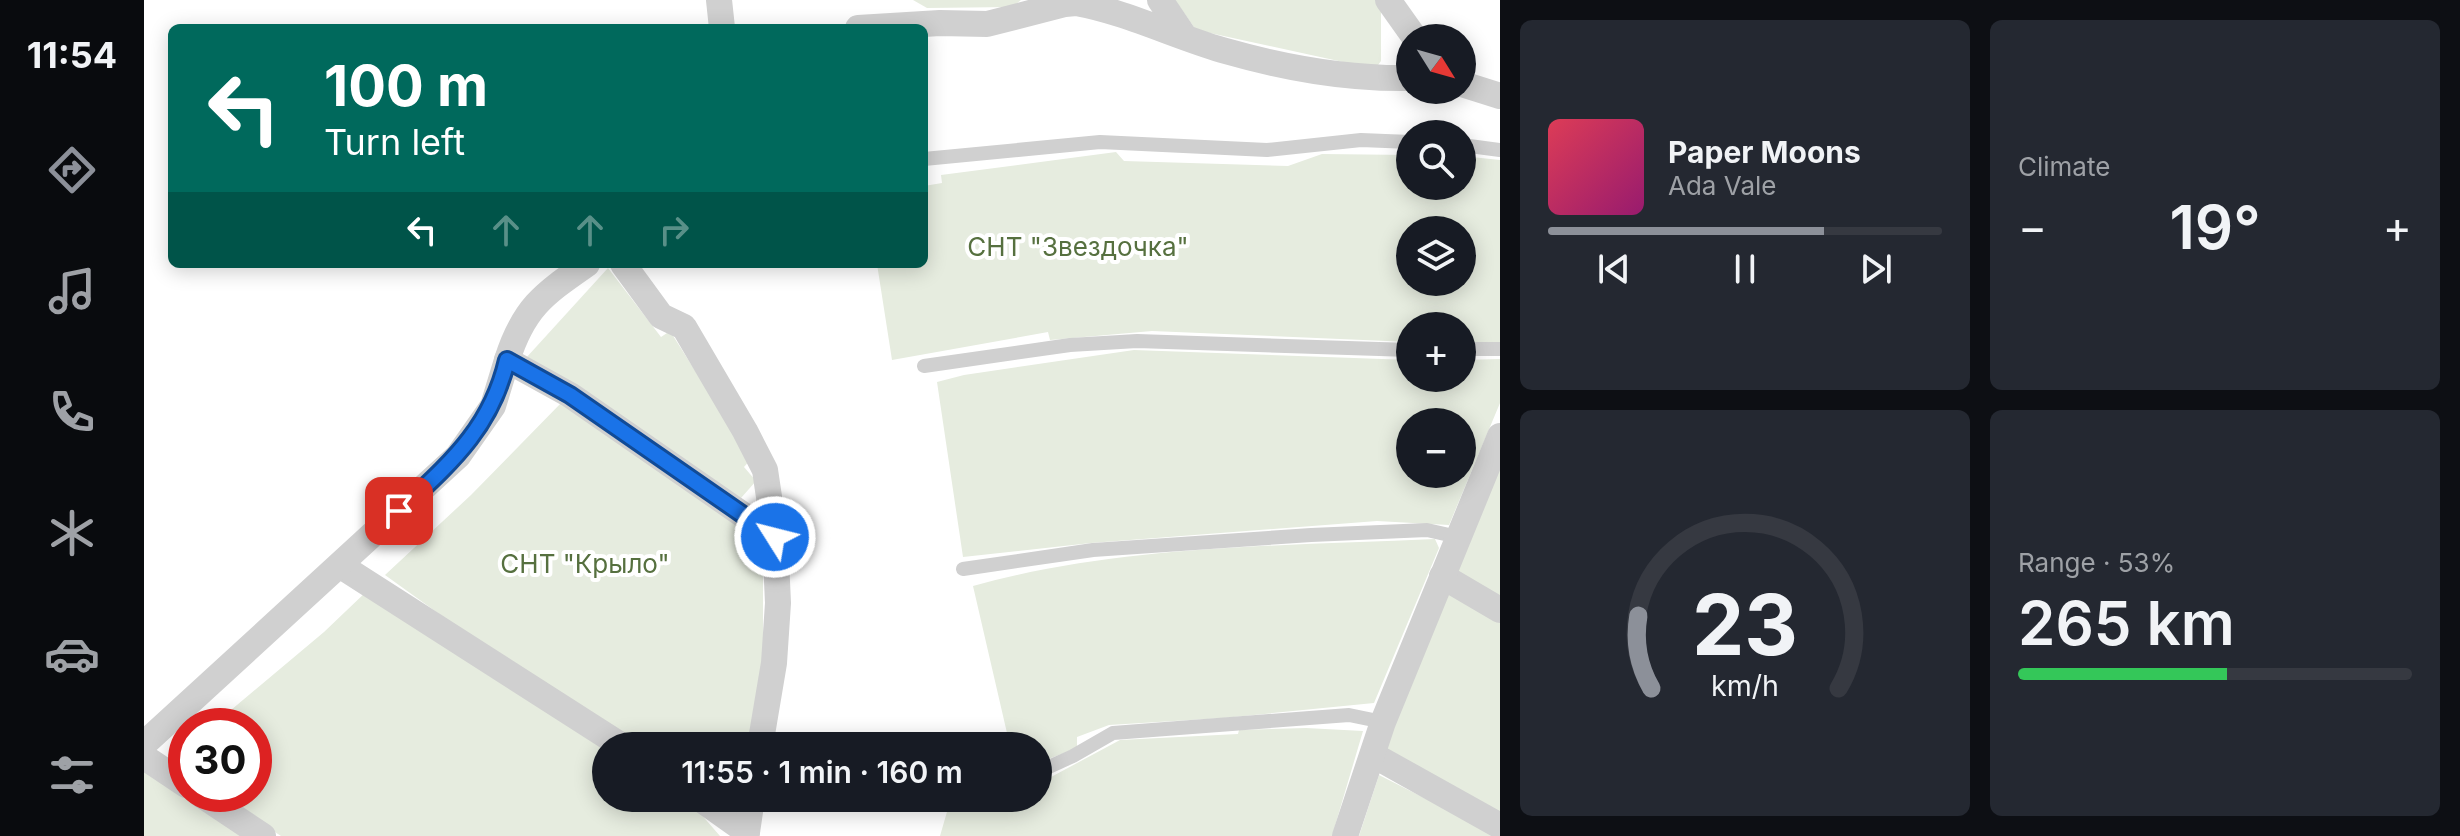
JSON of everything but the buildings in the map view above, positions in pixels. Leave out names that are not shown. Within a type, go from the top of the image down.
[{"type":"street","points":[[719,0],[722,24]]},
{"type":"street","points":[[1160,0],[1185,37]]},
{"type":"street","points":[[1388,0],[1405,24]]},
{"type":"street","points":[[924,24],[987,24],[1076,3],[1220,50],[1306,71],[1396,78]]},
{"type":"street","points":[[1476,88],[1500,96]]},
{"type":"street","points":[[144,744],[458,456],[493,406],[515,334],[528,312],[544,294],[581,268]]},
{"type":"street","points":[[626,268],[661,316],[684,327],[765,470],[775,537],[778,603],[774,663],[762,732]]},
{"type":"street","points":[[507,360],[570,395],[775,537]]},
{"type":"street","points":[[1345,836],[1383,722],[1500,436]]},
{"type":"street","points":[[341,566],[600,732]]},
{"type":"street","points":[[1442,576],[1500,610]]},
{"type":"street","points":[[1373,755],[1500,826]]},
{"type":"street","points":[[144,757],[168,773]]},
{"type":"street","points":[[227,812],[263,836]]},
{"type":"street","points":[[717,812],[746,834],[750,812]]},
{"type":"lane","points":[[928,159],[1100,142],[1267,150],[1361,140],[1396,141]]},
{"type":"lane","points":[[1476,147],[1500,150]]},
{"type":"lane","points":[[924,366],[1070,345],[1137,341],[1396,350]]},
{"type":"lane","points":[[1476,349],[1500,349]]},
{"type":"lane","points":[[963,569],[1093,550],[1267,538],[1427,530],[1458,537]]},
{"type":"lane","points":[[1052,766],[1113,733],[1349,715],[1383,722]]},
{"type":"green space","points":[[913,0],[1021,0],[1012,7],[927,8]]},
{"type":"green space","points":[[1175,0],[1376,0],[1381,7],[1381,61],[1375,69],[1196,30]]},
{"type":"green space","name":"СНТ \"Звездочка\"","points":[[1116,152],[1124,161],[1288,166],[1322,154],[1396,155],[1396,200],[1476,200],[1476,157],[1500,160],[1500,342],[1476,343],[1476,312],[1396,312],[1396,341],[1152,331],[1050,340],[1048,332],[892,360],[878,268],[928,268],[928,185],[942,183],[941,175]]},
{"type":"green space","points":[[608,268],[661,337],[670,331],[751,459],[744,467],[756,481],[741,498],[526,358]]},
{"type":"green space","points":[[1134,350],[1396,359],[1396,392],[1476,392],[1476,360],[1500,359],[1500,403],[1476,460],[1476,408],[1396,408],[1396,488],[1464,488],[1449,525],[1377,521],[1091,543],[963,557],[937,382],[964,375]]},
{"type":"green space","name":"СНТ \"Крыло\"","points":[[563,401],[740,519],[734,529],[763,549],[763,665],[751,732],[615,732],[467,634],[385,575],[471,495]]},
{"type":"green space","points":[[1500,464],[1500,603],[1453,575]]},
{"type":"green space","points":[[1435,539],[1439,548],[1374,703],[1223,718],[1109,725],[1077,737],[1077,748],[1052,758],[1052,732],[1007,732],[973,586],[1086,562],[1260,546]]},
{"type":"green space","points":[[368,590],[592,739],[592,812],[699,812],[720,836],[281,836],[244,812],[272,812],[272,708],[233,708],[324,632]]},
{"type":"green space","points":[[1447,591],[1500,622],[1500,816],[1384,753]]},
{"type":"green space","points":[[1306,728],[1363,731],[1332,836],[940,836],[947,812],[1052,812],[1052,776],[1120,740],[1238,734],[1239,730]]},
{"type":"green space","points":[[144,771],[168,785],[168,812],[213,812],[248,836],[144,836]]},
{"type":"green space","points":[[1379,775],[1499,836],[1359,836]]},
{"type":"route","points":[[399,511],[458,456],[493,406],[507,360],[570,395],[775,537]]}]
